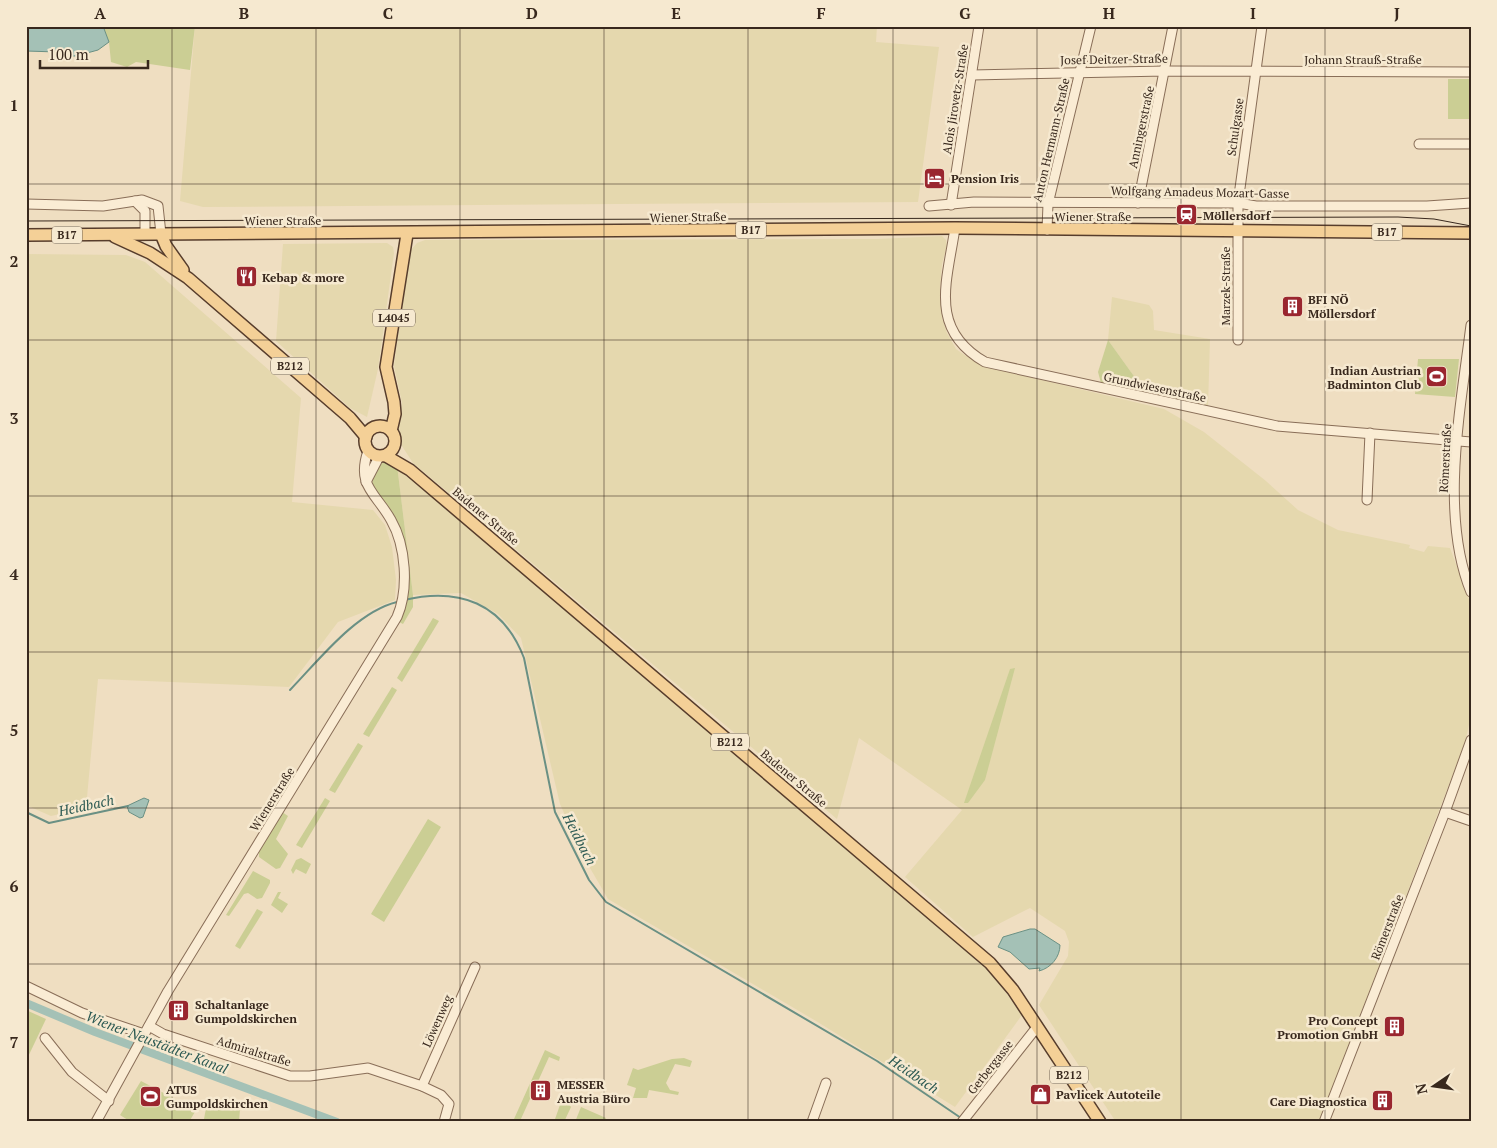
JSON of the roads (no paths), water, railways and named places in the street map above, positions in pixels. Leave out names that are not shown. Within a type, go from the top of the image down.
[{"type":"main road","name":"Wiener Straße","points":[[26,235],[407,234],[955,228],[1471,233]]},
{"type":"main road","name":"B212","points":[[161,234],[166,246],[188,278]]},
{"type":"main road","name":"L4045","points":[[382,428],[395,414],[386,367],[407,234]]},
{"type":"main road","name":"B212","points":[[108,235],[150,253],[188,278],[350,418],[366,437]]},
{"type":"main road","name":"B212","points":[[350,418],[382,428],[396,441],[395,446]]},
{"type":"main road","points":[[382,428],[366,437],[378,455],[395,446]]},
{"type":"main road","name":"Badener Straße","points":[[395,446],[410,470]]},
{"type":"main road","name":"Badener Straße","points":[[378,455],[410,470],[990,963],[1012,990],[1100,1122]]},
{"type":"street","name":"Alois Jirovetz-Straße","points":[[951,205],[980,26]]},
{"type":"street","name":"Anton Hermann-Straße","points":[[1047,230],[1048,204],[1091,26]]},
{"type":"street","name":"Anningerstraße","points":[[1138,203],[1166,71],[1173,26]]},
{"type":"street","name":"Schulgasse","points":[[1237,231],[1238,203],[1262,26]]},
{"type":"street","name":"Josef Deitzer-Straße","points":[[972,75],[1166,71],[1255,73]]},
{"type":"street","name":"Johann Strauß-Straße","points":[[1255,73],[1471,72]]},
{"type":"street","points":[[1419,144],[1471,144]]},
{"type":"street","points":[[136,201],[145,211],[145,234]]},
{"type":"street","points":[[26,204],[103,206],[148,201],[156,204],[161,234]]},
{"type":"street","name":"Wolfgang Amadeus Mozart-Gasse","points":[[929,206],[974,202],[1048,204],[1238,203],[1256,206],[1372,207],[1471,203]]},
{"type":"street","name":"Grundwiesenstraße","points":[[955,228],[946,278],[949,326],[953,335],[968,351],[984,362],[1277,426],[1471,442]]},
{"type":"street","name":"Marzek-Straße","points":[[1237,231],[1238,340]]},
{"type":"street","name":"Römerstraße","points":[[1471,324],[1456,440],[1455,519],[1466,556],[1465,578],[1471,592]]},
{"type":"street","points":[[1367,500],[1370,433]]},
{"type":"street","name":"Wienerstraße","points":[[96,1122],[145,1033],[393,626],[401,609],[404,597],[403,566],[396,530],[390,518],[369,492],[366,482],[378,455]]},
{"type":"street","name":"Römerstraße","points":[[1324,1122],[1446,812],[1471,741]]},
{"type":"street","points":[[1446,812],[1471,821]]},
{"type":"street","name":"Löwenweg","points":[[422,1086],[475,967]]},
{"type":"street","name":"Admiralstraße","points":[[26,986],[82,1013],[145,1033],[163,1034],[290,1076],[310,1076],[368,1068],[422,1086],[446,1098],[448,1104],[444,1122]]},
{"type":"street","name":"Gerbergasse","points":[[962,1122],[1037,1028]]},
{"type":"street","points":[[45,1038],[72,1072],[108,1101]]},
{"type":"street","points":[[812,1122],[826,1083]]},
{"type":"waterway","name":"Heidbach","points":[[404,600],[443,596],[461,598],[491,612],[504,624],[515,639],[524,658],[555,812],[589,880],[606,902],[877,1061],[961,1118]]},
{"type":"waterway","name":"Heidbach","points":[[290,690],[339,638],[353,626],[382,607],[397,602]]},
{"type":"waterway","name":"Heidbach","points":[[26,812],[49,823],[128,806]]},
{"type":"waterway","name":"Wiener Neustädter Kanal","points":[[26,1003],[95,1032],[337,1122]]},
{"type":"tram line","points":[[26,221],[1398,217],[1434,219],[1471,226]]},
{"type":"place","name":"Pension Iris","points":[[935,178]]},
{"type":"place","name":"Möllersdorf","points":[[1187,215]]},
{"type":"place","name":"Kebap & more","points":[[246,277]]},
{"type":"place","name":"BFI NÖ Möllersdorf","points":[[1292,306]]},
{"type":"place","name":"Indian Austrian Badminton Club","points":[[1437,377]]},
{"type":"place","name":"Schaltanlage Gumpoldskirchen","points":[[179,1011]]},
{"type":"place","name":"Pro Concept Promotion GmbH","points":[[1394,1027]]},
{"type":"place","name":"MESSER Austria Büro","points":[[541,1091]]},
{"type":"place","name":"Pavlicek Autoteile","points":[[1040,1094]]},
{"type":"place","name":"ATUS Gumpoldskirchen","points":[[150,1096]]},
{"type":"place","name":"Care Diagnostica","points":[[1383,1101]]}]
